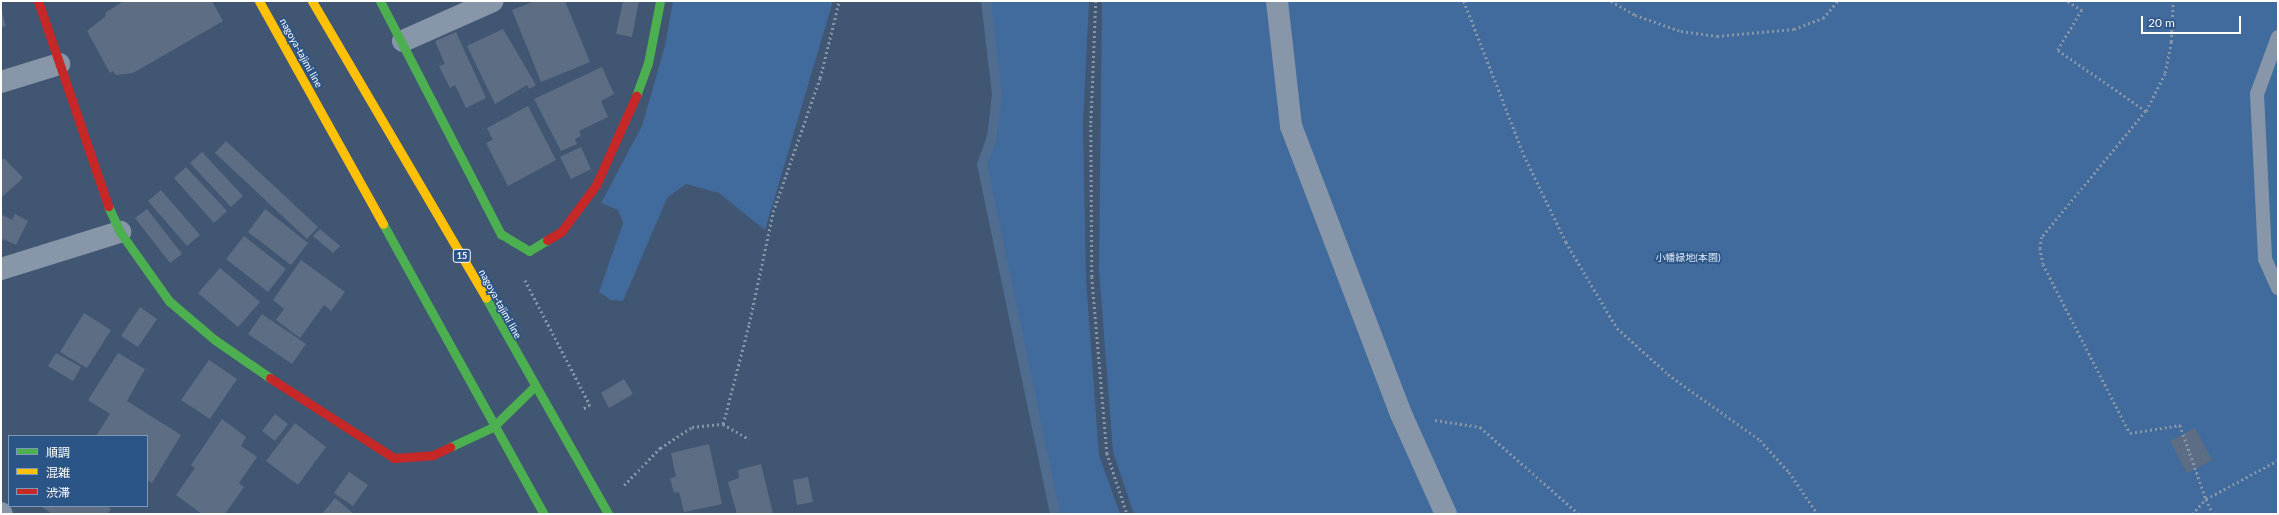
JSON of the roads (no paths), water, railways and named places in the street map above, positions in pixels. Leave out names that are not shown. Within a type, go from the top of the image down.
[{"type":"street","points":[[38,1],[98,183],[120,232],[169,300],[215,340],[308,405],[394,458],[433,455],[493,427],[533,388]]},
{"type":"street","name":"nagoya-tajimi line","points":[[259,1],[493,427],[544,514]]},
{"type":"street","name":"nagoya-tajimi line","points":[[312,1],[416,174],[533,388],[608,514]]},
{"type":"street","points":[[380,1],[403,41],[500,234],[529,251],[561,232],[596,185],[620,138],[648,63],[660,1]]},
{"type":"street","points":[[403,41],[493,1]]},
{"type":"street","points":[[1277,1],[1291,126],[1401,414],[1446,514]]},
{"type":"street","points":[[1,82],[59,64]]},
{"type":"street","points":[[1,269],[120,232]]},
{"type":"lane","points":[[2278,37],[2257,94],[2265,259],[2278,288]]},
{"type":"waterway","points":[[986,1],[997,94],[992,137],[982,164],[1055,514]]},
{"type":"park label","name":"小幡緑地(本園)","points":[[1688,258]]}]
